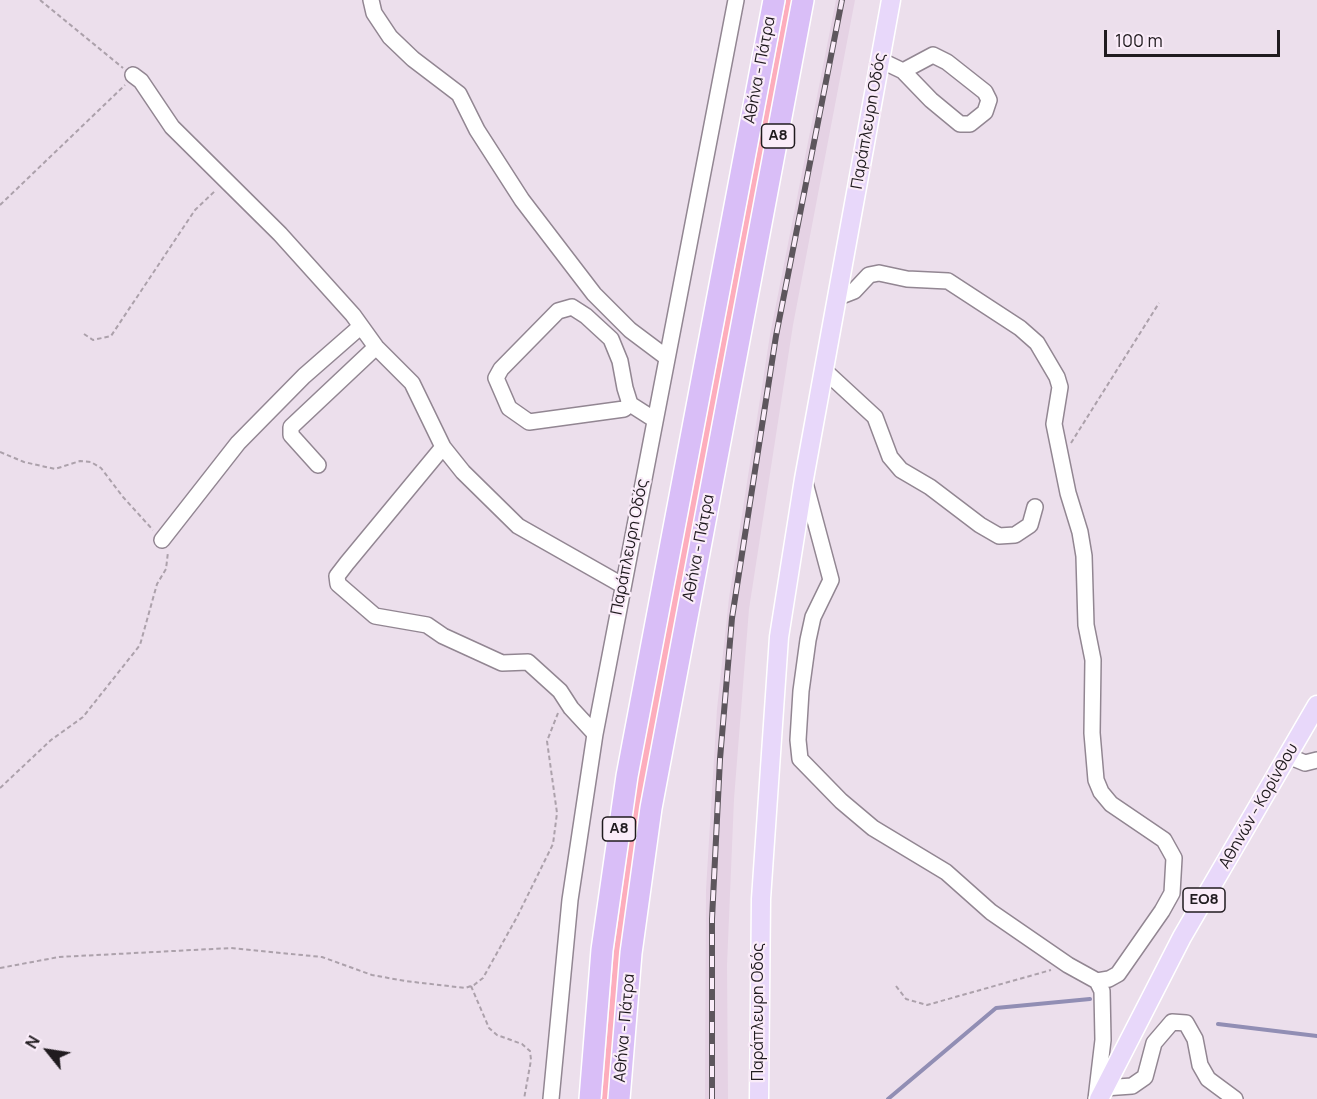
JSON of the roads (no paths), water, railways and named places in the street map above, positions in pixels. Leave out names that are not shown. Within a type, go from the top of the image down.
[{"type":"highway","name":"Αθήνα - Πάτρα","points":[[590,1099],[600,969],[627,776],[774,0]]},
{"type":"highway","name":"Αθήνα - Πάτρα","points":[[619,1099],[628,981],[651,808],[803,0]]},
{"type":"main road","name":"Παράπλευρη Οδός","points":[[759,1099],[760,920],[779,637],[804,479],[891,0]]},
{"type":"main road","name":"Αθηνών - Κορίνθου","points":[[1100,1095],[1182,937],[1317,705]]},
{"type":"street","points":[[371,0],[374,13],[390,37],[413,59],[459,94],[477,130],[522,200],[594,294],[630,330],[666,357]]},
{"type":"street","name":"Παράπλευρη Οδός","points":[[551,1099],[571,888],[595,734],[736,0]]},
{"type":"street","points":[[880,60],[903,71],[931,100],[960,124],[970,124],[986,112],[989,100],[985,92],[947,62],[933,55],[903,71]]},
{"type":"street","points":[[133,75],[141,81],[172,127],[280,234],[376,347],[412,383],[443,447],[463,472],[518,526],[622,585]]},
{"type":"street","points":[[836,298],[854,291],[868,275],[879,273],[907,279],[948,281],[1020,328],[1037,343],[1057,377],[1060,387],[1054,424],[1084,556],[1086,625],[1093,660],[1092,733],[1096,780],[1101,792],[1111,804],[1164,840],[1174,858],[1172,893],[1162,911],[1118,974],[1109,979],[1097,981]]},
{"type":"street","points":[[630,404],[624,409],[529,422],[509,408],[496,378],[501,369],[558,311],[572,307],[586,316],[611,339],[621,361],[624,388],[630,404],[655,420]]},
{"type":"street","points":[[162,540],[238,443],[304,376],[360,327]]},
{"type":"street","points":[[318,465],[291,435],[291,427],[376,347]]},
{"type":"street","points":[[824,370],[875,417],[890,457],[902,470],[930,487],[980,525],[999,536],[1015,535],[1030,525],[1035,507]]},
{"type":"street","points":[[443,447],[399,496],[336,579],[375,616],[427,625],[443,636],[502,663],[528,662],[560,691],[595,734]]},
{"type":"street","points":[[804,479],[831,580],[817,607],[808,640],[801,691],[798,740],[800,759],[858,816],[946,872],[991,912],[1068,965],[1097,981],[1102,991],[1103,1040],[1100,1095],[1125,1088],[1145,1077],[1154,1043],[1172,1022],[1186,1023],[1195,1039],[1200,1065],[1208,1079],[1235,1099]]},
{"type":"street","points":[[1288,756],[1305,763],[1317,760]]},
{"type":"waterway","points":[[888,1099],[996,1008],[1090,999]]},
{"type":"waterway","points":[[1218,1024],[1317,1036]]},
{"type":"railway","points":[[712,1099],[712,919],[720,759],[732,618],[776,336],[842,0]]}]
